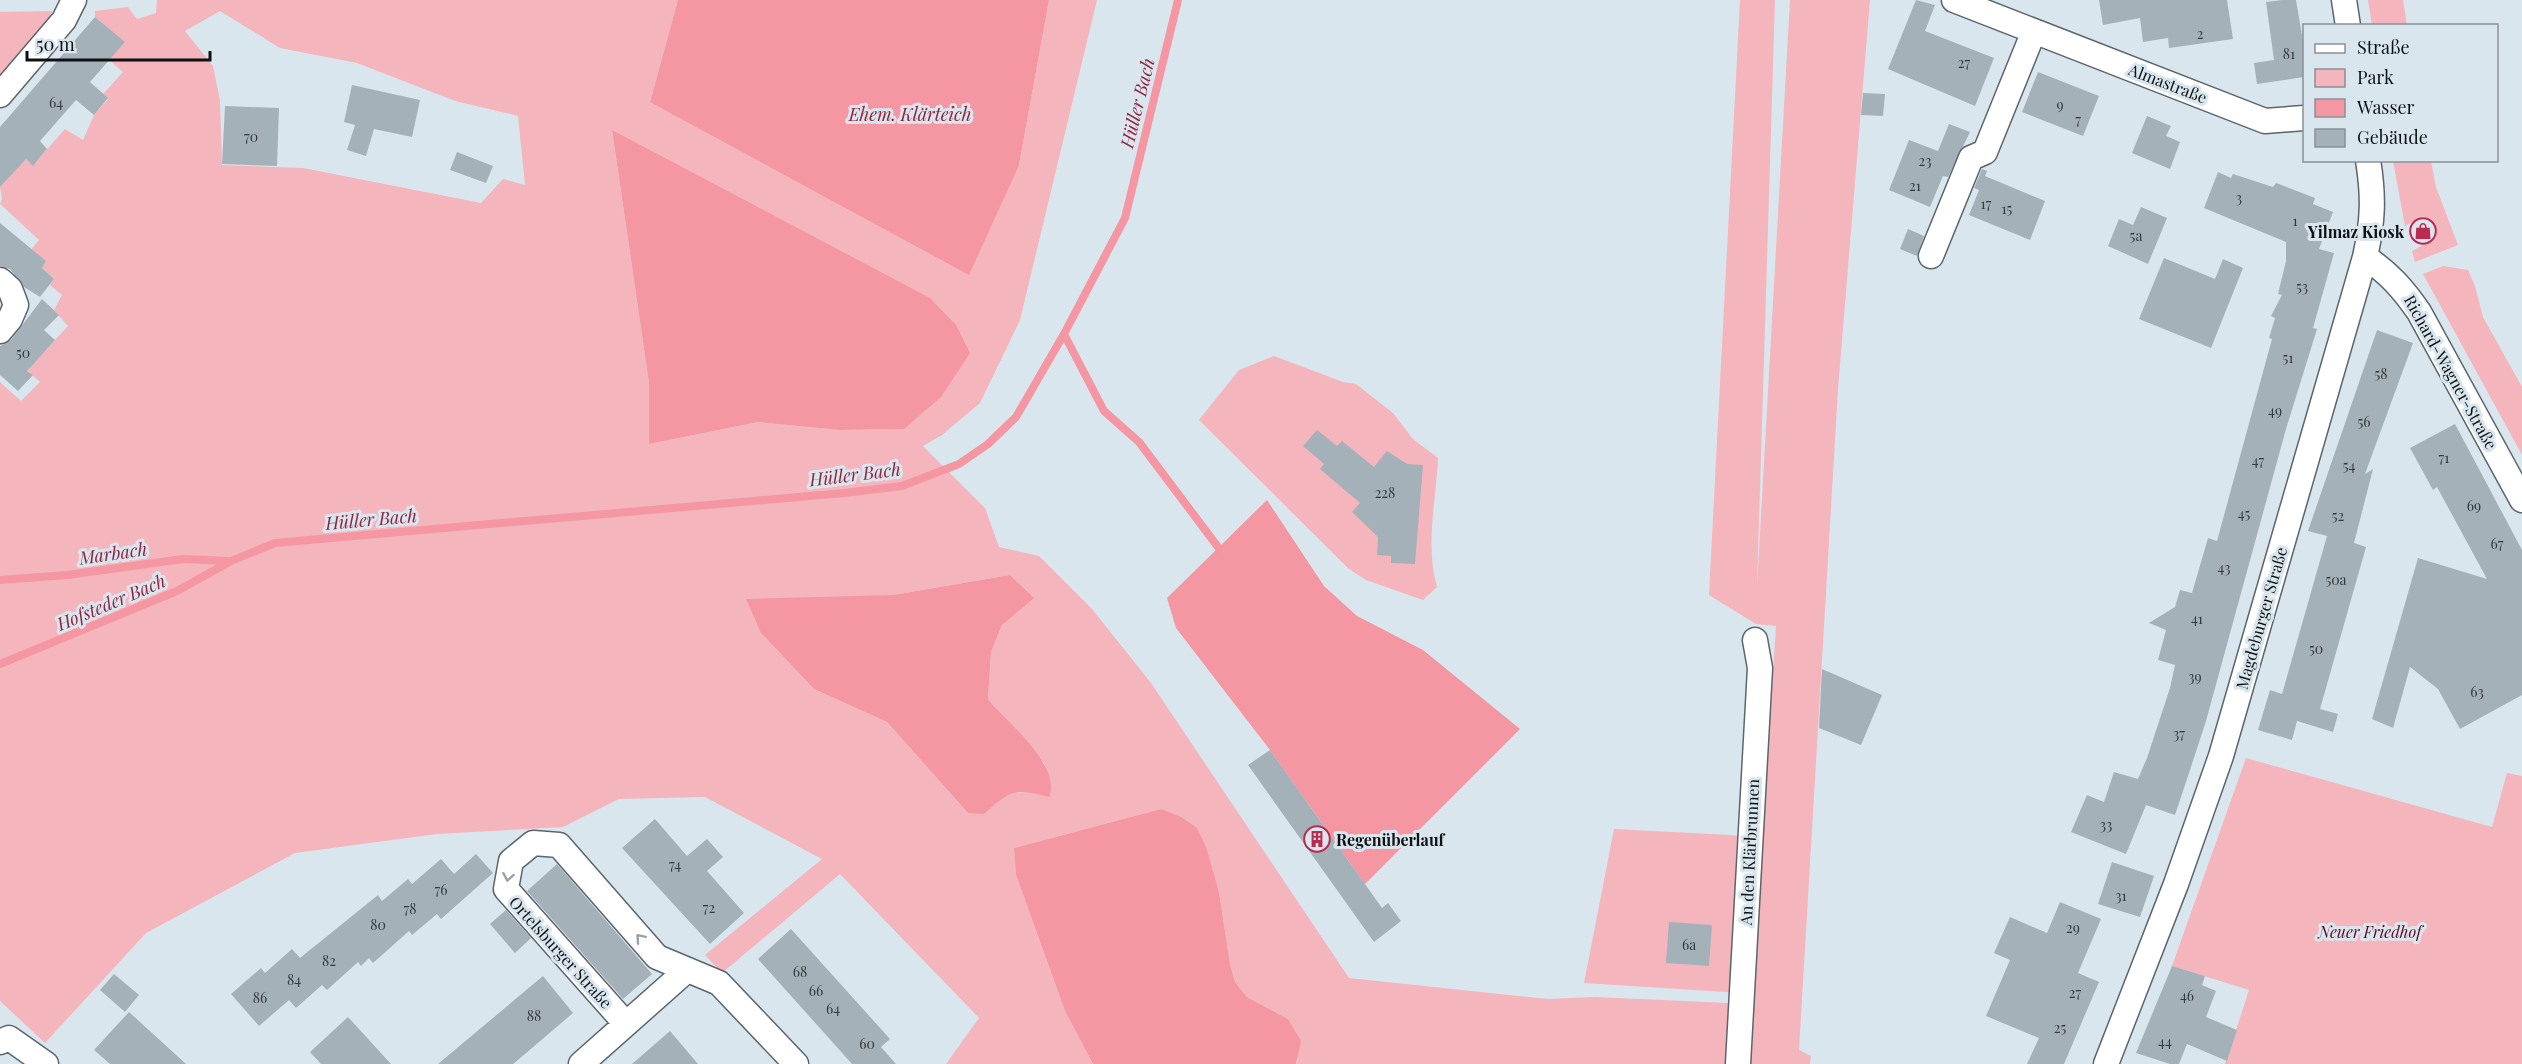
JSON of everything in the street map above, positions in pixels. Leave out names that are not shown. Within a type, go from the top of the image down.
[{"type":"street","points":[[0,95],[63,20],[74,0]]},
{"type":"street","name":"Almastraße","points":[[1954,0],[2265,121],[2303,118]]},
{"type":"street","points":[[2344,0],[2348,24]]},
{"type":"street","points":[[1931,256],[1971,158],[1985,152],[2034,32]]},
{"type":"street","name":"Magdeburger Straße","points":[[2106,1064],[2176,884],[2221,756],[2365,257],[2373,220],[2373,192],[2368,162]]},
{"type":"street","name":"Richard-Wagner-Straße","points":[[2365,257],[2387,272],[2402,287],[2419,312],[2522,500]]},
{"type":"street","points":[[0,280],[10,289],[16,305],[10,319],[0,331]]},
{"type":"street","name":"An den Klärbrunnen","points":[[1738,1064],[1760,668],[1755,640]]},
{"type":"street","name":"Ortelsburger Straße","points":[[626,1024],[506,889],[511,861],[533,843],[560,845],[657,957],[719,983],[796,1064]]},
{"type":"street","points":[[581,1064],[687,970]]},
{"type":"street","points":[[5,1040],[46,1064]]},
{"type":"green space","points":[[157,0],[678,0],[650,102],[1019,165],[1049,0],[1097,0],[1020,320],[980,403],[942,435],[923,446],[985,508],[999,547],[1039,556],[1092,609],[1151,683],[1349,978],[1548,999],[1595,997],[1751,1004],[1776,626],[1756,624],[1709,595],[1740,0],[1775,0],[1757,587],[1790,0],[1870,0],[1838,389],[1799,1050],[1811,1056],[1810,1064],[1296,1064],[1298,1060],[1288,1019],[1247,997],[1235,982],[1219,892],[1197,828],[1161,809],[1014,848],[1016,875],[1065,1011],[1093,1064],[946,1064],[979,1018],[840,874],[722,973],[705,955],[822,859],[705,797],[619,799],[563,827],[437,834],[295,853],[146,933],[45,1043],[0,1001],[0,382],[21,401],[40,382],[27,370],[68,326],[54,310],[62,295],[50,285],[54,279],[42,268],[46,261],[31,250],[39,240],[0,204],[2,199],[0,187],[25,159],[33,165],[65,129],[83,140],[94,115],[108,99],[103,94],[123,72],[109,60],[124,42],[95,17],[95,11],[128,7],[137,19],[156,13]],"holes":[[[220,11],[280,48],[357,63],[455,101],[518,116],[525,185],[503,179],[481,203],[303,168],[222,165],[220,101],[213,66],[185,31]],[[612,131],[904,429],[840,430],[758,422],[649,444],[649,383]],[[1010,575],[1033,598],[1002,625],[991,652],[988,699],[1045,764],[1028,792],[1007,793],[968,813],[887,722],[814,689],[761,633],[893,595]]]},
{"type":"green space","points":[[2368,0],[2403,0],[2407,24],[2372,24]]},
{"type":"green space","points":[[52,11],[46,25],[0,75],[0,12]]},
{"type":"green space","points":[[2393,162],[2431,162],[2436,187],[2458,245],[2415,262],[2412,251],[2436,238],[2424,216],[2405,226]]},
{"type":"green space","points":[[2443,266],[2468,270],[2475,286],[2483,317],[2522,387],[2522,455],[2423,274]]},
{"type":"green space","points":[[1274,356],[1343,382],[1356,384],[1393,413],[1413,439],[1438,458],[1432,523],[1432,556],[1437,587],[1423,600],[1366,580],[1349,569],[1199,420],[1239,370]]},
{"type":"green space","name":"Neuer Friedhof","points":[[2246,758],[2492,827],[2507,773],[2522,776],[2522,1064],[2225,1064],[2249,990],[2172,966]]},
{"type":"green space","points":[[1614,829],[1750,836],[1741,993],[1584,983]]},
{"type":"water","name":"Ehem. Klärteich","points":[[678,0],[1049,0],[1019,165],[969,275],[650,102]]},
{"type":"water","points":[[612,130],[930,298],[956,325],[970,353],[941,397],[904,429],[840,430],[758,422],[649,444],[649,383]]},
{"type":"water","points":[[1267,500],[1324,586],[1357,616],[1423,650],[1520,729],[1365,884],[1270,750],[1176,628],[1167,598]]},
{"type":"water","points":[[1010,575],[1034,598],[1002,625],[991,652],[988,699],[1040,758],[1048,772],[1051,785],[1049,797],[1027,792],[1013,793],[1000,800],[984,814],[968,813],[887,722],[814,689],[761,633],[746,599],[893,595]]},
{"type":"water","points":[[1161,809],[1181,817],[1197,828],[1206,847],[1219,892],[1235,982],[1247,997],[1288,1019],[1301,1041],[1296,1064],[1093,1064],[1065,1011],[1016,875],[1014,848]]},
{"type":"building","points":[[1916,0],[1935,5],[1925,31],[1994,58],[1975,106],[1888,69]]},
{"type":"building","points":[[2099,0],[2227,0],[2233,39],[2169,48],[2168,38],[2143,42],[2140,18],[2103,25]]},
{"type":"building","points":[[2296,0],[2303,41],[2303,77],[2257,84],[2254,63],[2274,60],[2266,2]]},
{"type":"building","points":[[95,17],[125,42],[90,82],[108,98],[94,115],[76,100],[40,141],[47,149],[33,166],[26,159],[0,187],[0,127]]},
{"type":"building","points":[[2038,72],[2099,96],[2083,136],[2022,112]]},
{"type":"building","points":[[352,85],[420,100],[412,137],[374,129],[366,156],[347,150],[355,125],[344,122]]},
{"type":"building","points":[[1863,93],[1885,94],[1883,116],[1861,115]]},
{"type":"building","points":[[225,106],[279,108],[277,166],[222,164]]},
{"type":"building","points":[[2147,116],[2171,126],[2166,136],[2180,142],[2170,169],[2132,153]]},
{"type":"building","points":[[1949,124],[1970,132],[1948,177],[1943,176],[1930,207],[1889,190],[1909,140],[1938,151]]},
{"type":"building","points":[[457,152],[493,166],[486,183],[450,170]]},
{"type":"building","points":[[1982,169],[1987,171],[1985,176],[2045,201],[2030,240],[1969,215],[1979,190],[1974,188]]},
{"type":"building","points":[[2218,172],[2231,178],[2233,174],[2273,187],[2276,183],[2315,198],[2313,204],[2333,212],[2319,249],[2334,253],[2313,328],[2317,329],[2286,429],[2206,721],[2175,815],[2146,805],[2126,854],[2071,832],[2087,795],[2104,802],[2114,772],[2138,779],[2147,758],[2170,688],[2175,665],[2158,660],[2166,630],[2149,623],[2175,607],[2180,590],[2192,593],[2208,538],[2217,541],[2272,339],[2269,338],[2275,318],[2271,316],[2282,295],[2278,294],[2286,261],[2286,242],[2204,208]]},
{"type":"building","points":[[2141,207],[2167,218],[2148,264],[2108,246],[2119,219],[2133,225]]},
{"type":"building","points":[[0,223],[46,261],[42,268],[54,279],[40,297],[24,287],[10,269],[0,266]]},
{"type":"building","points":[[1908,229],[1924,236],[1917,256],[1900,249]]},
{"type":"building","points":[[2164,258],[2215,279],[2223,259],[2243,268],[2211,348],[2139,319]]},
{"type":"building","points":[[42,299],[59,315],[44,330],[55,340],[27,371],[33,375],[18,391],[0,375],[0,346],[11,340]]},
{"type":"building","points":[[2377,330],[2413,343],[2365,474],[2373,469],[2354,543],[2366,547],[2320,709],[2338,714],[2333,732],[2297,721],[2292,740],[2258,730],[2270,690],[2282,694],[2327,536],[2308,531]]},
{"type":"building","points":[[2455,424],[2522,550],[2522,695],[2460,729],[2438,689],[2410,667],[2393,728],[2372,719],[2418,558],[2487,579],[2437,487],[2433,490],[2410,448]]},
{"type":"building","points":[[1317,430],[1337,446],[1342,441],[1374,467],[1387,451],[1407,464],[1423,465],[1415,564],[1391,563],[1391,556],[1377,555],[1378,537],[1352,512],[1360,503],[1320,469],[1324,464],[1303,446]]},
{"type":"building","points":[[1822,669],[1882,695],[1861,745],[1819,728]]},
{"type":"building","name":"Regenüberlauf","points":[[1270,750],[1382,908],[1388,903],[1401,921],[1374,942],[1248,765]]},
{"type":"building","points":[[655,819],[687,856],[707,839],[723,857],[707,871],[744,913],[710,944],[622,848]]},
{"type":"building","points":[[476,854],[493,873],[441,919],[437,914],[412,935],[409,931],[373,963],[369,958],[361,966],[358,962],[327,990],[322,985],[296,1008],[289,1000],[259,1026],[231,994],[261,968],[265,973],[292,949],[300,958],[378,895],[382,901],[408,879],[412,884],[441,859],[454,874]]},
{"type":"building","points":[[2112,862],[2154,876],[2140,917],[2098,904]]},
{"type":"building","points":[[557,864],[652,974],[623,999],[527,891]]},
{"type":"building","points":[[2060,902],[2101,919],[2078,973],[2099,982],[2064,1064],[2027,1064],[2039,1038],[1986,1016],[2010,960],[1994,953],[2010,917],[2047,933]]},
{"type":"building","points":[[506,910],[531,938],[515,953],[490,924]]},
{"type":"building","points":[[1669,922],[1712,925],[1709,966],[1666,963]]},
{"type":"building","points":[[791,929],[890,1039],[881,1047],[896,1064],[852,1064],[758,959]]},
{"type":"building","points":[[2172,966],[2205,976],[2202,985],[2216,991],[2206,1017],[2237,1030],[2227,1061],[2187,1044],[2179,1064],[2170,1064],[2136,1053]]},
{"type":"building","points":[[114,974],[139,995],[125,1012],[100,990]]},
{"type":"building","points":[[543,976],[573,1013],[525,1054],[513,1064],[438,1064]]},
{"type":"building","points":[[129,1012],[186,1064],[110,1064],[94,1050]]},
{"type":"building","points":[[348,1017],[391,1064],[321,1064],[310,1052]]},
{"type":"building","points":[[670,1031],[698,1064],[632,1064]]},
{"type":"waterway","name":"Hüller Bach","points":[[0,664],[177,591],[231,561],[275,543],[844,493],[902,486],[959,464],[988,444],[1016,417],[1064,334],[1125,218],[1178,0]]},
{"type":"waterway","points":[[1064,334],[1104,411],[1139,442],[1224,555]]},
{"type":"waterway","name":"Marbach","points":[[0,580],[67,575],[183,559],[228,561]]},
{"type":"place","name":"Yilmaz Kiosk","points":[[2423,231]]},
{"type":"place","name":"Regenüberlauf","points":[[1317,839]]},
{"type":"water label","name":"Hofsteder Bach","points":[[111,602]]}]
